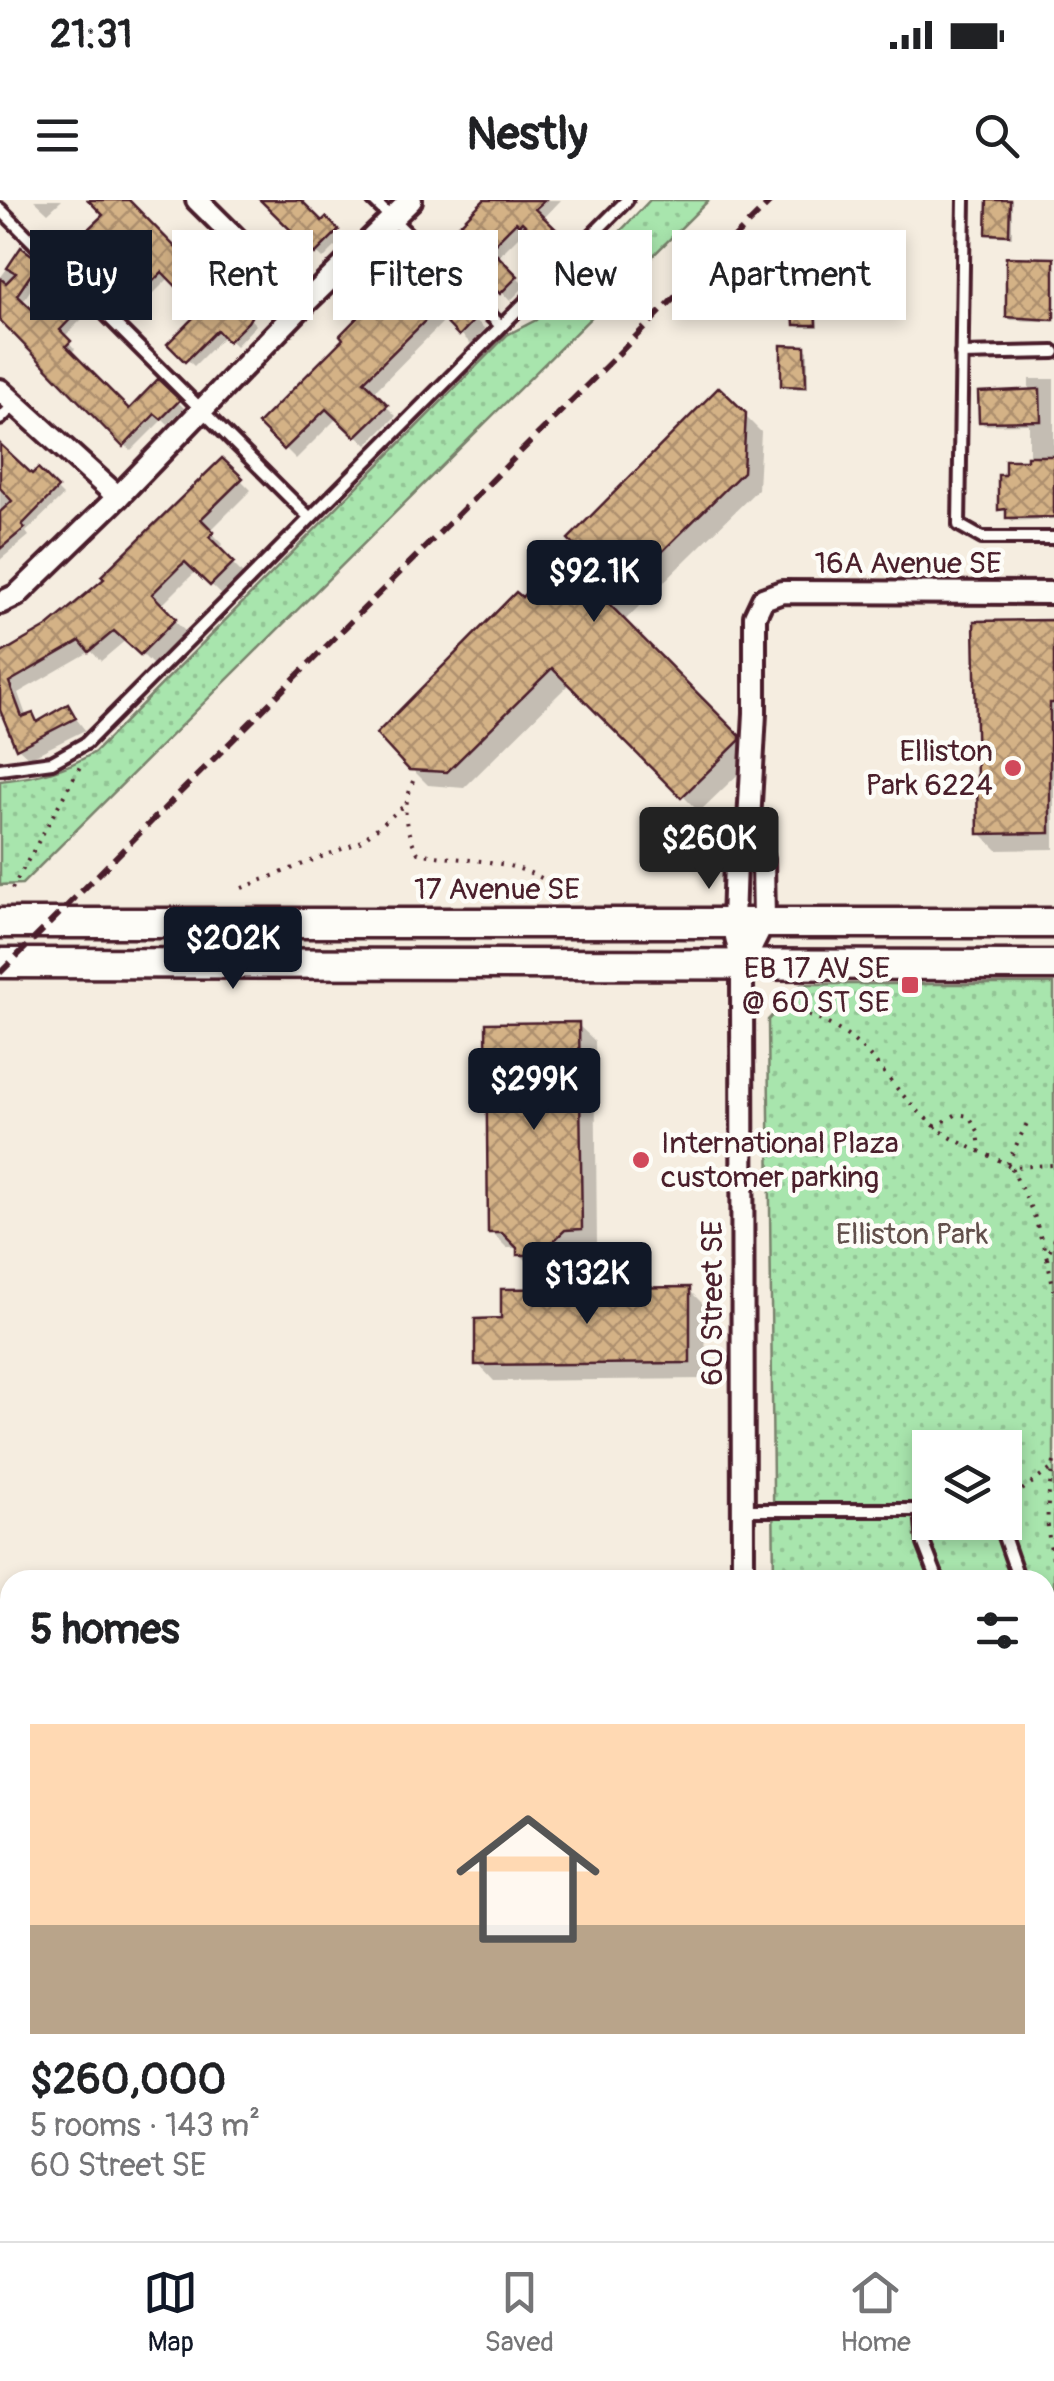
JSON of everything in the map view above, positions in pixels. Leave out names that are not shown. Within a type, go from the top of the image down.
[{"type":"main road","name":"17 Avenue SE","points":[[0,923],[1054,923]]},
{"type":"main road","points":[[0,963],[1054,965]]},
{"type":"street","points":[[197,200],[227,230]]},
{"type":"street","points":[[313,295],[411,200]]},
{"type":"street","points":[[0,603],[17,595],[118,497],[289,320]]},
{"type":"street","points":[[5,404],[118,497]]},
{"type":"street","name":"16A Avenue SE","points":[[763,599],[782,592],[1054,593]]},
{"type":"street","name":"60 Street SE","points":[[742,1570],[742,966],[734,922],[735,862],[748,822],[755,713],[755,616],[763,599]]},
{"type":"street","name":"60 Street SE","points":[[742,966],[764,922],[763,860],[748,822]]},
{"type":"lane","points":[[373,200],[501,326]]},
{"type":"lane","points":[[0,769],[52,762],[86,744],[627,200]]},
{"type":"lane","points":[[964,200],[959,524],[982,538],[1054,538]]},
{"type":"lane","points":[[0,209],[309,517]]},
{"type":"lane","points":[[961,354],[1054,352]]},
{"type":"lane","points":[[742,1510],[912,1510]]},
{"type":"lane","points":[[924,1540],[934,1570]]},
{"type":"lane","points":[[1005,1540],[1016,1570]]},
{"type":"path","points":[[12,889],[78,776],[86,744]]},
{"type":"path","points":[[413,781],[404,806],[408,834],[418,853],[507,863],[537,874],[559,888]]},
{"type":"path","points":[[242,888],[360,842],[404,806]]},
{"type":"path","points":[[778,1008],[824,1021],[848,1034],[935,1126],[1009,1166],[1054,1165]]},
{"type":"path","points":[[935,1126],[958,1114],[969,1116],[978,1131],[980,1150]]},
{"type":"path","points":[[1009,1166],[1030,1117]]},
{"type":"path","points":[[1009,1166],[1034,1215],[1054,1288]]},
{"type":"path","points":[[1047,1258],[1054,1238]]},
{"type":"path","points":[[1022,1490],[1054,1466]]},
{"type":"path","points":[[1054,1466],[1046,1500],[1047,1535],[1054,1562]]},
{"type":"green space","points":[[650,200],[709,200],[679,230],[672,230],[672,237],[652,257],[652,230],[622,230]]},
{"type":"green space","points":[[536,320],[588,320],[22,884],[0,885],[0,781],[49,772],[95,752],[507,335]]},
{"type":"green space","name":"Elliston Park","points":[[802,984],[1054,984],[1054,1570],[774,1570],[768,1020]]},
{"type":"building","points":[[88,200],[129,200],[172,244],[172,282],[162,272],[152,282],[152,230],[87,230],[103,215]]},
{"type":"building","points":[[260,200],[301,200],[322,221],[326,217],[339,230],[333,230],[333,236],[315,254],[313,230],[291,230]]},
{"type":"building","points":[[484,200],[545,200],[535,209],[557,230],[530,230],[516,222],[498,240],[498,230],[454,230]]},
{"type":"building","points":[[987,200],[1010,200],[1009,235],[986,234]]},
{"type":"building","points":[[21,247],[30,254],[30,276],[17,295],[30,307],[30,320],[70,320],[60,330],[71,341],[66,346],[129,409],[158,379],[180,400],[161,419],[155,414],[123,447],[0,320],[0,278],[6,283],[16,273],[7,268]]},
{"type":"building","points":[[498,256],[518,276],[498,292]]},
{"type":"building","points":[[1006,257],[1054,258],[1054,320],[1006,317]]},
{"type":"building","points":[[191,320],[249,320],[228,342],[217,330],[185,362],[167,344]]},
{"type":"building","points":[[355,320],[426,320],[364,381],[388,405],[355,437],[326,409],[284,450],[258,424],[343,339],[340,335]]},
{"type":"building","points":[[444,320],[474,320],[459,336]]},
{"type":"building","points":[[794,320],[816,320],[816,325],[794,325]]},
{"type":"building","points":[[781,345],[805,346],[806,387],[781,386]]},
{"type":"building","points":[[719,387],[746,413],[743,472],[609,604],[740,740],[681,798],[552,668],[447,772],[409,770],[376,734],[516,592],[522,597],[575,546],[568,539]]},
{"type":"building","points":[[1040,389],[1041,421],[979,422],[978,392]]},
{"type":"building","points":[[0,444],[32,474],[38,468],[58,488],[22,525],[25,528],[0,549],[0,512],[12,501],[0,488]]},
{"type":"building","points":[[1027,456],[1054,456],[1054,517],[1006,518],[1006,509],[998,510],[998,475],[1005,475],[1005,460],[1027,460]]},
{"type":"building","points":[[222,458],[243,478],[201,519],[214,532],[209,537],[234,562],[210,586],[185,562],[179,567],[152,594],[176,619],[140,655],[114,631],[89,652],[80,641],[9,682],[22,717],[33,713],[37,722],[68,704],[76,718],[16,749],[0,710],[0,654],[48,626],[104,579],[101,576]]},
{"type":"building","name":"Elliston Park 6224","points":[[1054,620],[1050,833],[978,834],[974,621]]},
{"type":"building","points":[[579,1022],[582,1229],[565,1230],[547,1247],[547,1255],[517,1255],[517,1248],[502,1233],[488,1233],[486,1023]]},
{"type":"building","points":[[690,1287],[690,1363],[475,1365],[475,1319],[501,1318],[501,1289]]},
{"type":"railway","points":[[0,973],[772,200]]},
{"type":"place","name":"Elliston Park 6224","points":[[1013,768]]},
{"type":"place","name":"EB 17 AV SE @ 60 ST SE","points":[[910,985]]},
{"type":"place","name":"International Plaza customer parking","points":[[641,1160]]}]
